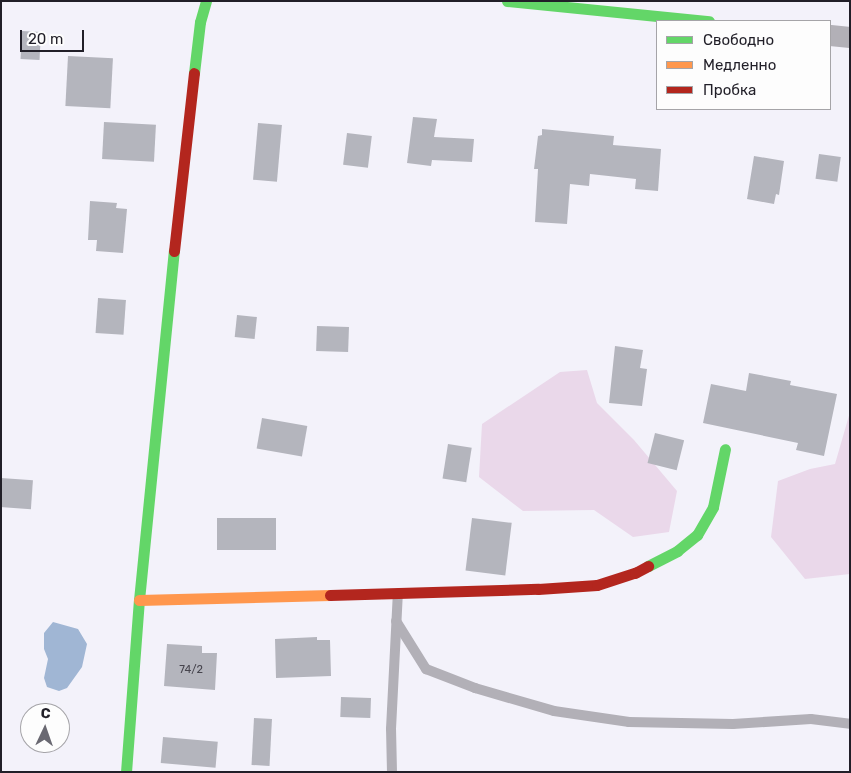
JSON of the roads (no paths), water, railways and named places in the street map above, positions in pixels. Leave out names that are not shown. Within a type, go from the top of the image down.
[{"type":"street","points":[[126,772],[139,600],[184,154],[200,22],[206,1]]},
{"type":"street","points":[[507,1],[699,20]]},
{"type":"street","points":[[831,34],[850,37]]},
{"type":"street","points":[[139,600],[538,589],[597,585],[635,573],[677,551],[697,535],[713,507],[725,450]]},
{"type":"lane","points":[[392,772],[391,729],[398,592]]},
{"type":"lane","points":[[396,621],[426,669],[475,688],[554,711],[629,722],[733,724],[811,719],[850,724]]},
{"type":"water","points":[[53,622],[78,629],[87,644],[82,667],[67,688],[59,691],[47,687],[44,678],[48,659],[44,649],[44,633]]}]
